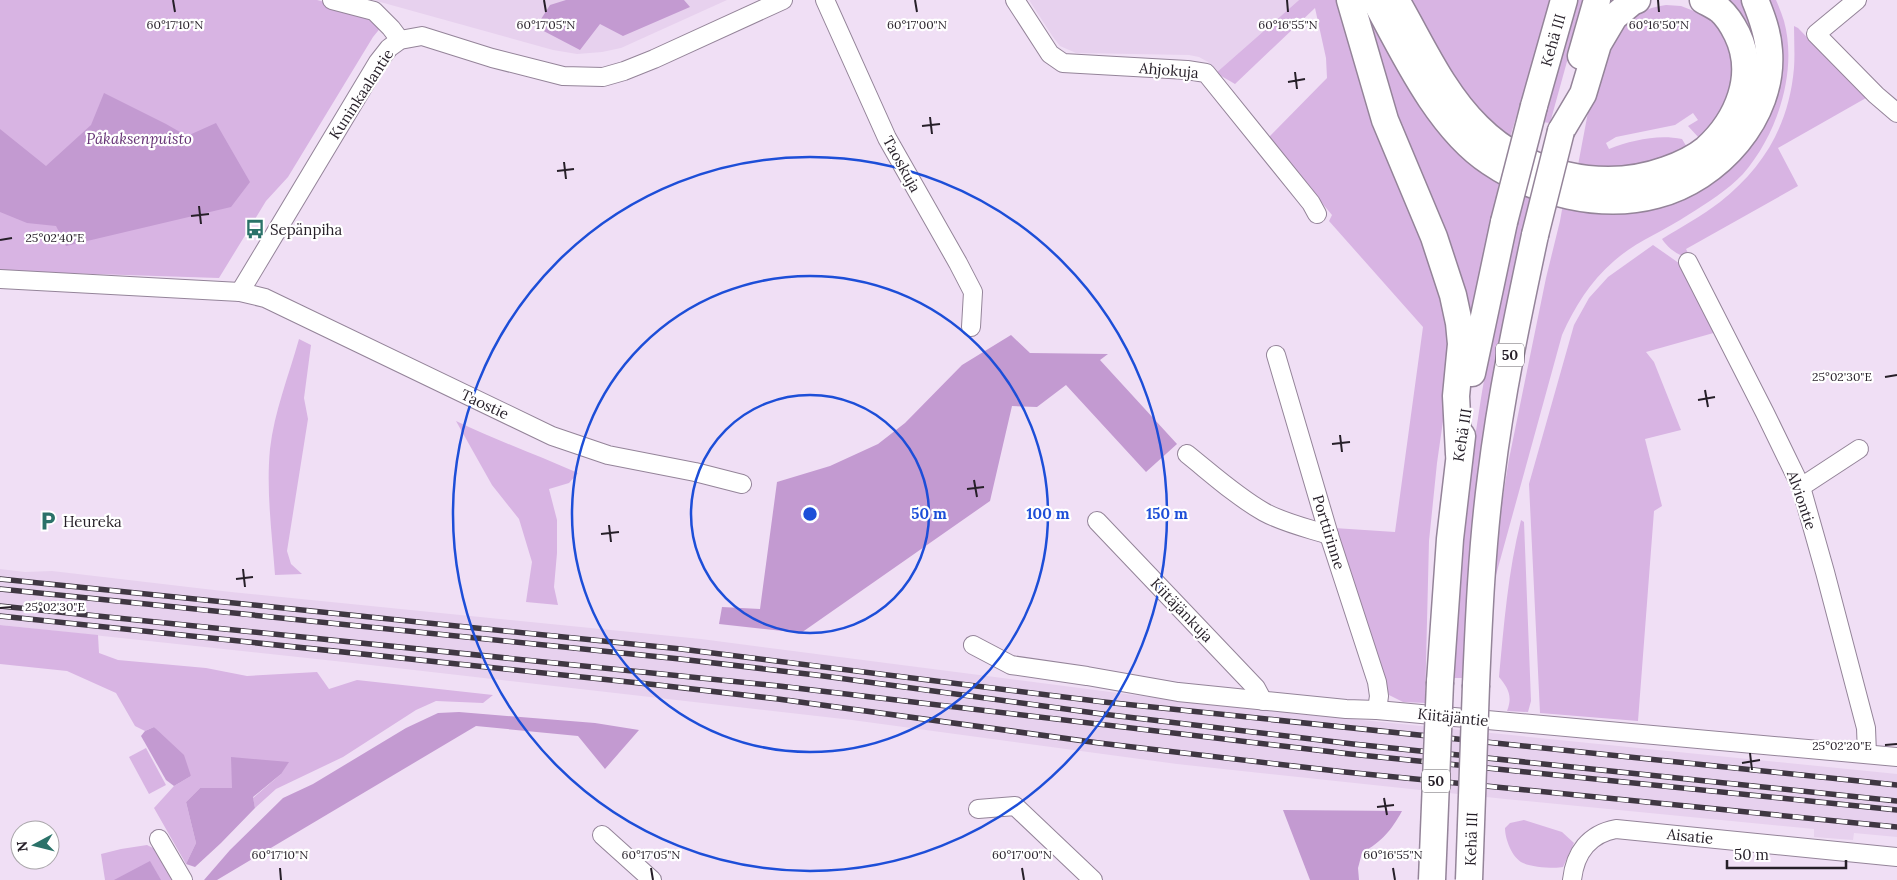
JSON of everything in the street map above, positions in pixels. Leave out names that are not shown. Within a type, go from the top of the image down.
[{"type":"highway","points":[[1350,0],[1385,120],[1434,237],[1454,295],[1461,344],[1456,396],[1458,454]]},
{"type":"highway","points":[[1375,0],[1408,62],[1451,126],[1470,146],[1490,162],[1533,186],[1575,196],[1607,200],[1656,195],[1693,179],[1718,162],[1745,132],[1761,101],[1768,77],[1767,31],[1755,0]]},
{"type":"highway","points":[[1396,0],[1446,86],[1477,127],[1513,154],[1540,167],[1564,176],[1594,181],[1626,180],[1652,175],[1680,164],[1706,148],[1724,130],[1738,107],[1745,84],[1746,64],[1742,44],[1733,26],[1720,10],[1703,0]]},
{"type":"highway","name":"Kehä III","points":[[1432,880],[1440,682],[1458,454],[1476,354],[1504,222],[1564,0]]},
{"type":"highway","name":"Kehä III","points":[[1469,880],[1480,599],[1490,477],[1512,344],[1535,235],[1560,131],[1597,0]]},
{"type":"highway","points":[[1560,131],[1583,94],[1598,44],[1614,18],[1632,2],[1637,0]]},
{"type":"street","points":[[332,0],[374,11],[392,28],[400,40]]},
{"type":"street","name":"Kuninkaalantie","points":[[240,292],[378,62],[389,48],[400,40],[422,36],[492,58],[563,76],[603,77],[654,59],[783,0]]},
{"type":"street","name":"Taoskuja","points":[[825,0],[887,138],[958,263],[972,292],[971,327]]},
{"type":"street","name":"Ahjokuja","points":[[1015,0],[1050,54],[1062,63],[1187,70],[1206,73],[1311,203],[1317,214]]},
{"type":"street","points":[[1857,0],[1816,34],[1897,114]]},
{"type":"street","name":"Alviontie","points":[[1688,262],[1765,413],[1800,487],[1830,588],[1866,728],[1867,754]]},
{"type":"street","points":[[0,279],[240,292]]},
{"type":"street","name":"Taostie","points":[[240,292],[265,298],[552,436],[608,455],[695,472],[742,484]]},
{"type":"street","name":"Porttirinne","points":[[1276,354],[1329,535],[1377,682],[1379,696],[1377,710]]},
{"type":"street","points":[[1800,487],[1859,449]]},
{"type":"street","points":[[1187,454],[1236,494],[1265,513],[1329,535]]},
{"type":"street","name":"Kiitäjänkuja","points":[[1097,521],[1256,688],[1263,701]]},
{"type":"street","name":"Kiitäjäntie","points":[[973,645],[1011,665],[1178,692],[1346,709],[1377,710],[1897,757]]},
{"type":"street","points":[[978,809],[1015,806],[1094,880]]},
{"type":"street","name":"Aisatie","points":[[1572,880],[1576,860],[1587,842],[1600,834],[1616,829],[1897,857]]},
{"type":"street","points":[[602,835],[652,880]]},
{"type":"street","points":[[159,839],[183,880]]},
{"type":"shaded area","points":[[373,0],[727,0],[621,48],[577,54],[553,50]]},
{"type":"shaded area","points":[[1029,0],[1299,0],[1216,73],[1208,62],[1199,57],[1189,55],[1076,53],[1060,46]]},
{"type":"shaded area","points":[[0,569],[25,572],[52,571],[231,592],[701,639],[1203,704],[1897,774],[1897,837],[1854,833],[1853,840],[1814,837],[1814,829],[1505,799],[1177,764],[852,720],[0,625]]},
{"type":"green space","name":"Påkaksenpuisto","points":[[0,0],[317,0],[372,14],[382,26],[373,37],[288,177],[266,201],[219,278],[0,271]]},
{"type":"green space","points":[[566,0],[684,0],[690,7],[623,36],[600,24],[580,50],[536,27],[550,5]]},
{"type":"green space","points":[[1299,0],[1341,0],[1448,312],[1449,379],[1437,463],[1429,541],[1425,703],[1403,702],[1389,695],[1334,528],[1395,532],[1423,327],[1329,221],[1332,215],[1268,138],[1327,78],[1326,58],[1315,8],[1235,84],[1216,73]]},
{"type":"green space","points":[[1406,0],[1551,0],[1509,141],[1467,97]]},
{"type":"green space","points":[[1577,0],[1584,0],[1550,123],[1542,122]]},
{"type":"green space","points":[[1722,0],[1747,0],[1762,39],[1753,50],[1746,20]]},
{"type":"green space","points":[[1766,0],[1776,0],[1784,21],[1788,41],[1786,82],[1775,122],[1755,158],[1737,180],[1679,221],[1622,254],[1590,286],[1578,304],[1562,335],[1496,575],[1494,571],[1497,534],[1509,459],[1563,204],[1741,153]]},
{"type":"green space","points":[[1666,5],[1681,6],[1704,15],[1725,33],[1736,70],[1724,108],[1700,139],[1688,126],[1698,120],[1693,113],[1675,125],[1616,137],[1606,143],[1609,149],[1645,139],[1664,137],[1682,139],[1688,149],[1670,157],[1623,169],[1578,165],[1589,107],[1606,65],[1602,61],[1608,50],[1625,23],[1642,12]]},
{"type":"green space","points":[[1363,7],[1500,179],[1469,321],[1421,190]]},
{"type":"green space","points":[[1794,26],[1866,98],[1778,148],[1798,186],[1686,249],[1688,253],[1685,257],[1669,248],[1662,239],[1706,212],[1736,189],[1772,143],[1787,108],[1791,89],[1794,63]]},
{"type":"green space","points":[[104,93],[187,136],[216,123],[250,182],[231,207],[66,246],[56,226],[27,223],[0,212],[0,129],[46,166],[91,125]]},
{"type":"green space","points":[[1524,191],[1533,195],[1465,678],[1452,678],[1462,548],[1473,450],[1493,333]]},
{"type":"green space","points":[[1653,245],[1686,268],[1717,332],[1646,352],[1654,362],[1681,430],[1645,439],[1662,506],[1654,511],[1638,721],[1540,713],[1529,484],[1574,325],[1589,298],[1608,277]]},
{"type":"green space","points":[[1011,335],[1030,353],[1108,354],[1100,360],[1177,444],[1146,472],[1066,385],[1037,407],[1012,406],[990,501],[801,633],[719,624],[722,607],[760,609],[777,482],[830,466],[878,444],[905,423],[962,365]]},
{"type":"green space","points":[[299,339],[311,345],[304,398],[308,419],[287,551],[291,564],[302,574],[275,575],[269,496],[270,449],[278,407]]},
{"type":"green space","points":[[456,421],[578,473],[569,483],[549,489],[557,520],[554,587],[558,605],[526,602],[532,562],[519,519],[492,485]]},
{"type":"green space","points":[[1521,520],[1524,522],[1531,701],[1528,712],[1507,711],[1510,701],[1509,692],[1499,677],[1510,579]]},
{"type":"green space","points":[[0,625],[98,635],[99,653],[118,660],[206,668],[247,676],[317,672],[329,689],[357,680],[493,695],[483,703],[436,701],[416,710],[343,757],[276,789],[255,808],[253,798],[281,774],[232,788],[200,788],[186,802],[196,843],[186,864],[154,808],[174,786],[191,776],[154,727],[145,731],[135,726],[116,693],[67,671],[0,664]]},
{"type":"green space","points":[[459,712],[595,723],[639,730],[605,769],[578,736],[476,726],[217,880],[204,880],[230,850],[283,798],[313,784],[406,728],[438,713]]},
{"type":"green space","points":[[154,727],[184,755],[191,776],[174,786],[166,780],[141,736],[145,731]]},
{"type":"green space","points":[[146,748],[166,785],[149,794],[129,757]]},
{"type":"green space","points":[[231,757],[289,762],[281,774],[253,797],[255,808],[221,843],[195,867],[186,864],[196,843],[186,802],[200,788],[232,788]]},
{"type":"green space","points":[[1283,810],[1402,811],[1385,835],[1362,853],[1358,868],[1359,880],[1310,880]]},
{"type":"green space","points":[[1524,820],[1562,832],[1574,843],[1563,867],[1532,866],[1519,861],[1512,853],[1505,828],[1510,823]]},
{"type":"green space","points":[[147,845],[155,849],[173,880],[105,880],[101,854]]},
{"type":"green space","points":[[150,861],[161,880],[114,880]]},
{"type":"railway","points":[[0,579],[681,649],[1104,702],[1897,785]]},
{"type":"railway","points":[[0,589],[680,659],[816,675],[1102,714],[1353,744],[1897,801]]},
{"type":"railway","points":[[0,606],[779,686],[1350,754],[1897,810]]},
{"type":"railway","points":[[0,616],[658,685],[778,699],[1099,743],[1345,772],[1897,827]]},
{"type":"place","name":"Sepänpiha","points":[[255,229]]},
{"type":"place","name":"Heureka","points":[[48,521]]}]
